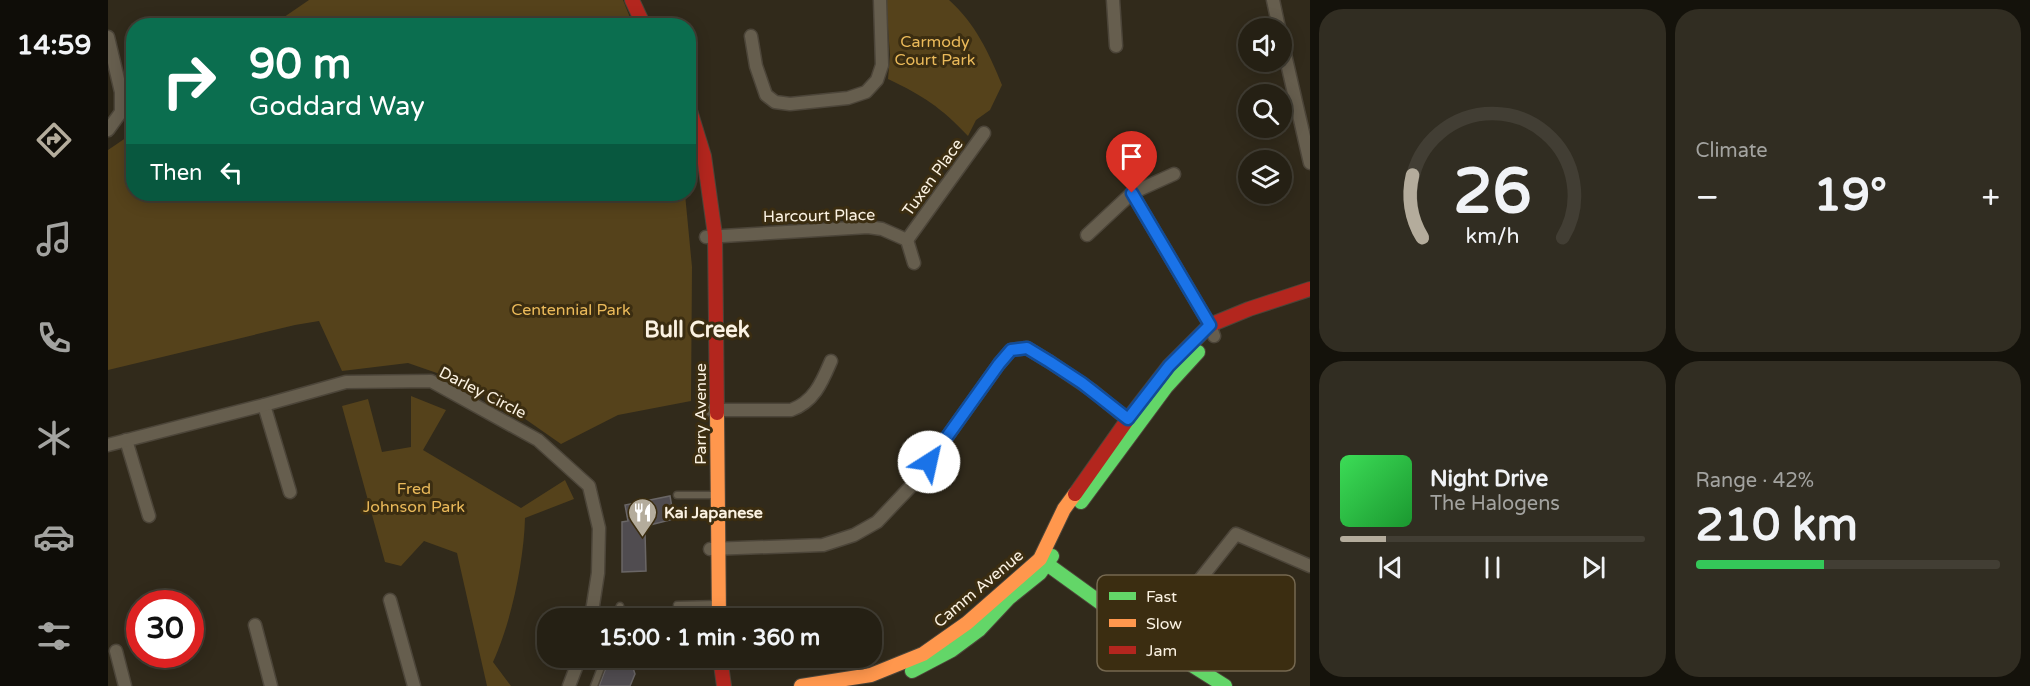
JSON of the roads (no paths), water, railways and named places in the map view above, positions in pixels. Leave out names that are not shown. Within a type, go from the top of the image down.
[{"type":"street","points":[[632,0],[640,18]]},
{"type":"street","points":[[643,0],[651,18]]},
{"type":"street","points":[[751,36],[756,66],[766,95],[775,102],[790,104],[848,98],[866,92],[877,80],[882,65],[880,0]]},
{"type":"street","points":[[1113,0],[1116,46]]},
{"type":"street","points":[[1273,0],[1277,18]]},
{"type":"street","points":[[108,37],[122,93],[121,112],[108,130]]},
{"type":"street","points":[[1289,72],[1310,163]]},
{"type":"street","name":"Parry Avenue","points":[[696,130],[704,156],[710,236],[714,549],[712,608]]},
{"type":"street","name":"Tuxen Place","points":[[907,240],[984,133]]},
{"type":"street","name":"Parry Avenue","points":[[696,166],[710,236]]},
{"type":"street","points":[[1088,235],[1132,193],[1174,174]]},
{"type":"street","points":[[1132,193],[1212,331]]},
{"type":"street","name":"Harcourt Place","points":[[710,236],[868,227],[882,229],[907,240]]},
{"type":"street","points":[[907,240],[914,263]]},
{"type":"street","name":"Camm Avenue","points":[[869,686],[900,677],[937,659],[987,623],[1002,604],[1035,578],[1064,523],[1098,481],[1169,366],[1212,331],[1249,309],[1310,289]]},
{"type":"street","name":"Camm Avenue","points":[[1212,331],[1283,304],[1310,298]]},
{"type":"street","points":[[714,549],[823,545],[854,535],[877,522],[915,482],[1011,350],[1027,348],[1085,386],[1132,423]]},
{"type":"street","points":[[713,411],[791,410],[801,406],[819,387],[831,361]]},
{"type":"street","name":"Darley Circle","points":[[108,445],[346,382],[431,381],[538,440],[589,486],[599,528],[598,573],[593,608]]},
{"type":"street","points":[[264,405],[290,492]]},
{"type":"street","points":[[126,440],[149,516]]},
{"type":"street","points":[[1204,575],[1236,534],[1310,566]]},
{"type":"street","points":[[1044,562],[1097,600]]},
{"type":"street","name":"Camm Avenue","points":[[801,686],[871,675],[923,654],[967,623],[1044,562]]},
{"type":"street","points":[[390,600],[414,686]]},
{"type":"street","points":[[255,625],[271,686]]},
{"type":"street","points":[[116,651],[125,686]]},
{"type":"street","points":[[569,686],[576,668]]},
{"type":"street","points":[[711,686],[712,668]]},
{"type":"street","points":[[718,668],[724,686]]},
{"type":"street","points":[[1201,671],[1225,686]]},
{"type":"lane","points":[[677,495],[713,495]]},
{"type":"lane","points":[[677,605],[712,608]]},
{"type":"lane","points":[[594,686],[600,668]]},
{"type":"place","name":"Kai Japanese","points":[[643,538]]},
{"type":"district","name":"Bull Creek","points":[[697,329]]},
{"type":"park label","name":"Carmody Court Park","points":[[935,50]]},
{"type":"park label","name":"Centennial Park","points":[[571,309]]},
{"type":"park label","name":"Fred Johnson Park","points":[[414,497]]}]
